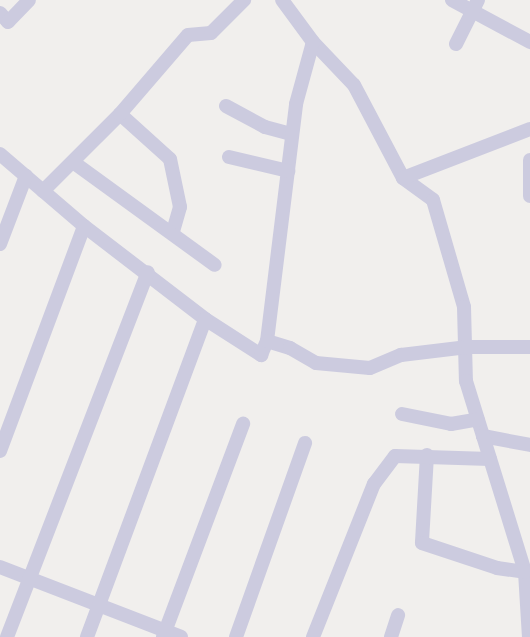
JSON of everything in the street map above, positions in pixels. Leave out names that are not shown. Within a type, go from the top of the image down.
[{"type":"street","points":[[0,13],[8,22],[29,0]]},
{"type":"street","points":[[43,191],[120,114],[188,35],[212,33],[244,0]]},
{"type":"street","points":[[282,0],[313,42],[354,85],[404,178],[433,200],[464,307],[468,347],[466,381],[525,572],[529,637]]},
{"type":"street","points":[[452,0],[475,6],[530,42]]},
{"type":"street","points":[[456,44],[475,6]]},
{"type":"street","points":[[0,154],[84,226],[148,272],[205,319],[256,355],[261,355],[267,341],[292,134],[313,42]]},
{"type":"street","points":[[226,106],[265,127],[292,134]]},
{"type":"street","points":[[120,114],[170,159],[180,207],[173,231]]},
{"type":"street","points":[[404,178],[530,129]]},
{"type":"street","points":[[229,157],[288,171]]},
{"type":"street","points":[[530,160],[530,196]]},
{"type":"street","points":[[73,162],[173,231],[215,265]]},
{"type":"street","points":[[0,244],[26,176]]},
{"type":"street","points":[[0,452],[84,226]]},
{"type":"street","points":[[7,637],[148,272]]},
{"type":"street","points":[[87,637],[205,319]]},
{"type":"street","points":[[267,341],[290,348],[316,363],[370,368],[401,355],[468,347],[530,347]]},
{"type":"street","points":[[402,414],[451,424],[478,420]]},
{"type":"street","points":[[164,634],[243,424]]},
{"type":"street","points":[[483,436],[530,445]]},
{"type":"street","points":[[236,637],[305,443]]},
{"type":"street","points":[[313,637],[374,484],[395,456],[426,455],[490,459]]},
{"type":"street","points":[[426,455],[422,543],[497,568],[525,572]]},
{"type":"street","points":[[0,567],[99,604],[164,634],[180,637]]},
{"type":"street","points":[[391,637],[398,615]]}]
